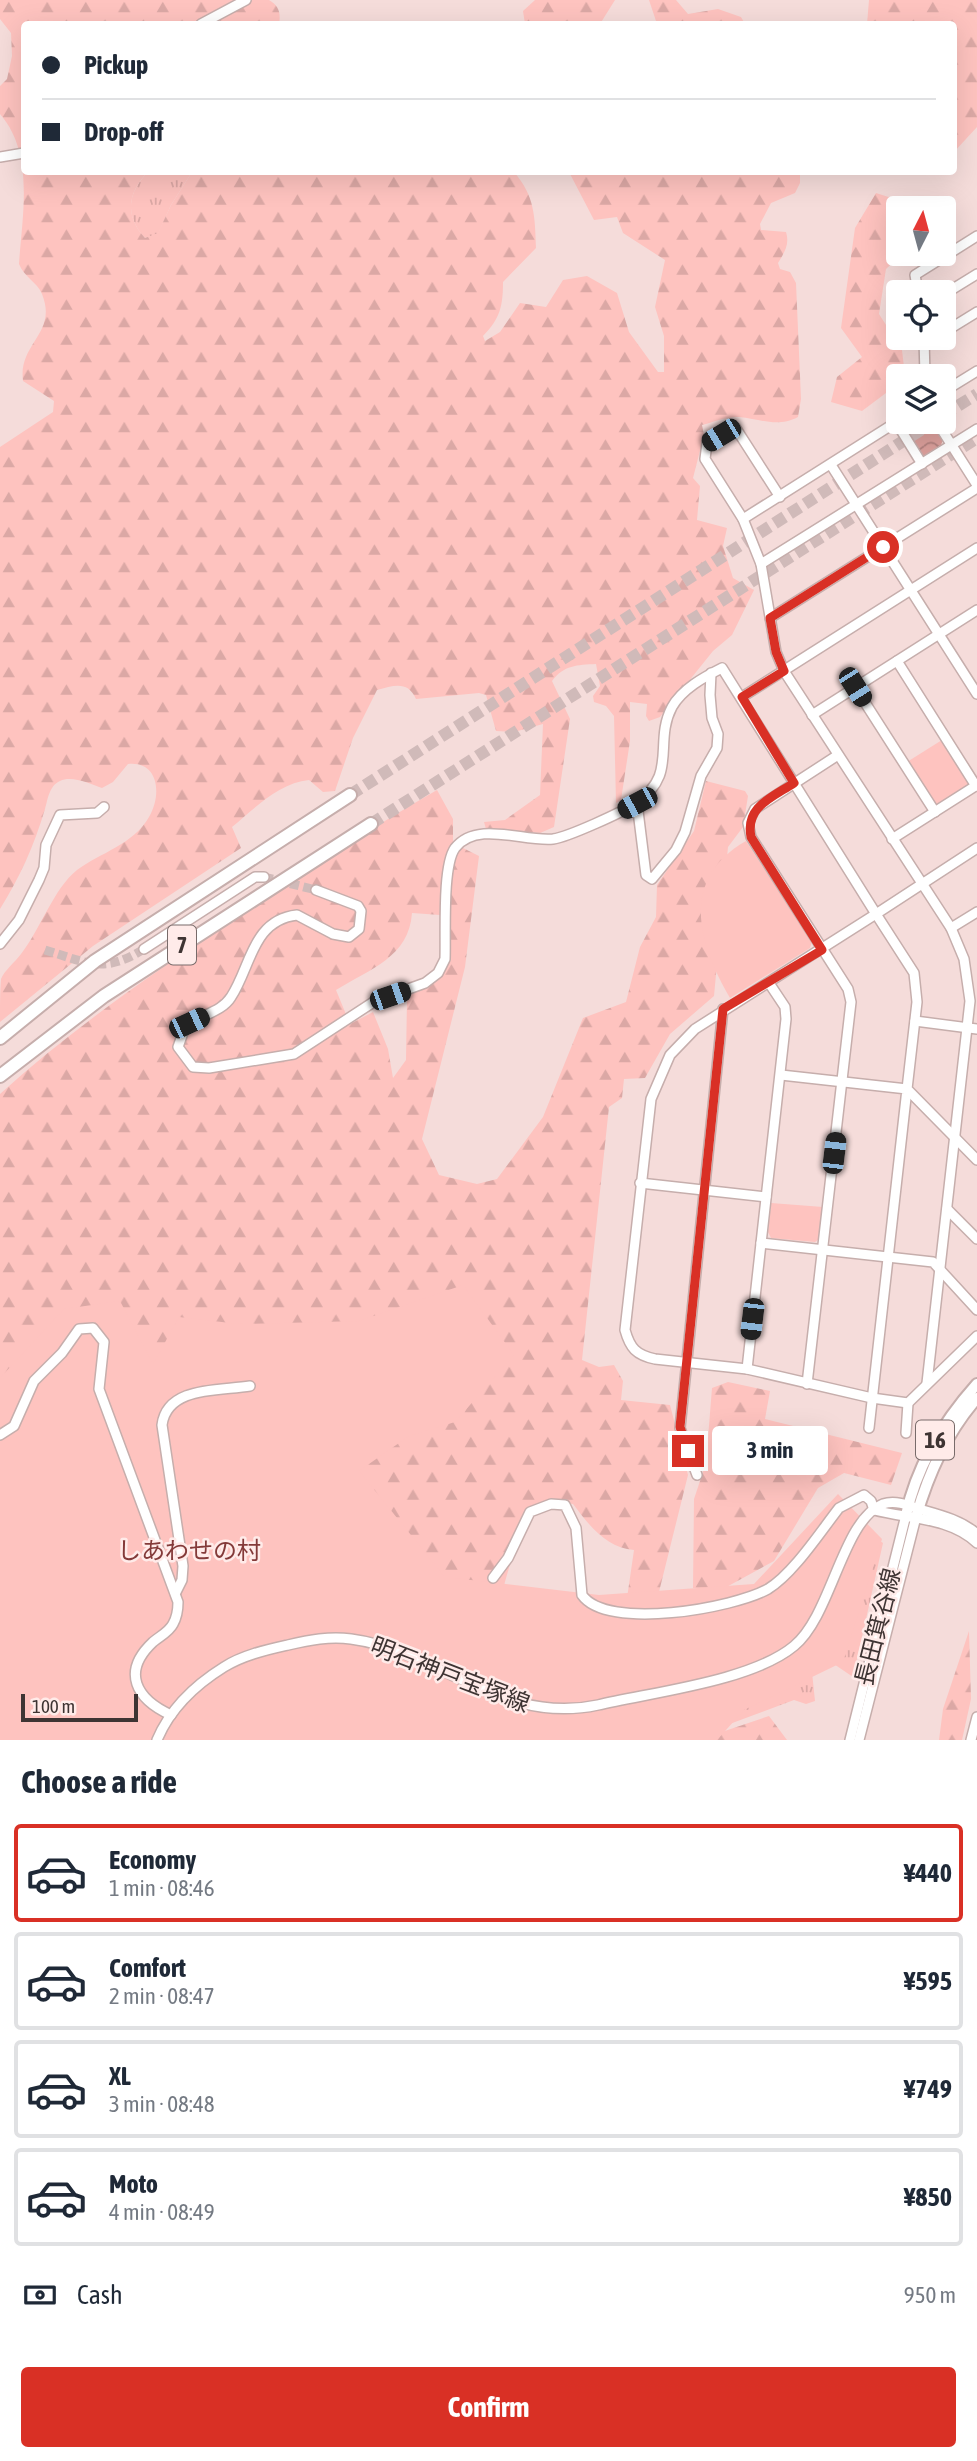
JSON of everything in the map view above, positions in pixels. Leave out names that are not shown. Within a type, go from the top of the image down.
[{"type":"highway","name":"7","points":[[0,1038],[94,961],[350,795]]},
{"type":"highway","name":"7","points":[[0,1076],[104,996],[370,824]]},
{"type":"main road","name":"16","points":[[912,1511],[934,1442],[977,1384]]},
{"type":"main road","name":"16","points":[[912,1511],[956,1427],[977,1398]]},
{"type":"street","points":[[207,21],[246,0]]},
{"type":"street","points":[[0,157],[21,154]]},
{"type":"street","points":[[916,280],[915,275],[977,236]]},
{"type":"street","points":[[956,287],[977,274]]},
{"type":"street","points":[[956,325],[977,312]]},
{"type":"street","points":[[956,384],[977,371]]},
{"type":"street","points":[[780,497],[736,427],[707,443],[705,459],[743,519],[761,564],[776,652],[784,671],[951,928],[968,979],[972,1028],[955,1138],[927,1383]]},
{"type":"street","points":[[743,519],[886,429]]},
{"type":"street","points":[[761,564],[977,429]]},
{"type":"street","points":[[904,434],[922,464]]},
{"type":"street","points":[[770,618],[977,486],[945,434]]},
{"type":"street","points":[[831,464],[977,694]]},
{"type":"street","points":[[742,697],[977,548]]},
{"type":"street","points":[[812,715],[977,610]]},
{"type":"street","points":[[892,839],[976,785],[897,661]]},
{"type":"street","points":[[316,890],[358,906],[361,921],[357,933],[349,937],[333,934],[297,915],[279,920],[254,944],[231,997],[222,1007],[185,1027],[178,1047],[193,1068],[294,1054],[375,1001],[425,982],[438,973],[445,960],[449,868],[454,849],[467,838],[485,834],[554,839],[637,803],[657,786],[665,764],[666,730],[672,707],[690,686],[722,668],[914,973],[917,1002],[869,1428]]},
{"type":"street","points":[[637,803],[646,875],[652,879],[676,850],[685,832],[701,776],[717,748],[718,734],[712,718],[710,695],[711,673]]},
{"type":"street","points":[[855,687],[935,812]]},
{"type":"street","points":[[807,1384],[851,1002],[848,989],[751,837],[748,823],[755,809],[838,755]]},
{"type":"street","points":[[0,944],[19,920],[40,880],[46,845],[60,816],[97,813],[104,807]]},
{"type":"street","points":[[908,1403],[872,1398],[747,1369],[640,1356],[629,1345],[625,1330],[640,1183],[651,1099],[657,1079],[670,1055],[695,1029],[723,1009],[822,950],[977,848]]},
{"type":"street","points":[[144,949],[255,877],[264,877]]},
{"type":"street","points":[[951,928],[977,912]]},
{"type":"street","points":[[747,1369],[781,1075],[785,1007],[769,982]]},
{"type":"street","points":[[697,1475],[680,1427],[723,1009]]},
{"type":"street","points":[[915,1021],[972,1028]]},
{"type":"street","points":[[781,1075],[907,1089],[977,1160]]},
{"type":"street","points":[[640,1183],[765,1197]]},
{"type":"street","points":[[947,1209],[977,1239]]},
{"type":"street","points":[[761,1243],[933,1262],[977,1310]]},
{"type":"street","points":[[0,1435],[14,1426],[34,1381],[62,1353],[79,1329],[93,1328],[100,1333],[104,1342],[99,1389],[178,1602],[174,1623],[140,1657],[136,1666],[140,1694],[156,1708],[171,1715]]},
{"type":"street","points":[[906,1433],[908,1403],[977,1336]]},
{"type":"street","points":[[176,1592],[182,1580],[183,1566],[162,1425],[164,1414],[167,1406],[184,1396],[250,1386]]},
{"type":"street","points":[[493,1578],[508,1558],[530,1512],[551,1504],[565,1505],[576,1528],[582,1595],[586,1602],[613,1610],[654,1615],[685,1614],[767,1589],[785,1574],[839,1508],[849,1500],[864,1495],[871,1501],[874,1510],[883,1504],[965,1525],[977,1534]]},
{"type":"street","name":"明石神戸宝塚線","points":[[157,1740],[171,1715],[211,1675],[237,1658],[330,1638],[376,1644],[498,1697],[540,1709],[582,1708],[753,1669],[796,1645],[812,1626],[856,1530],[874,1510]]},
{"type":"street","points":[[912,1511],[962,1532],[977,1543]]},
{"type":"street","name":"長田箕谷線","points":[[850,1740],[912,1511]]},
{"type":"street","name":"長田箕谷線","points":[[859,1740],[912,1511]]},
{"type":"street","points":[[971,1740],[977,1717]]},
{"type":"green space","points":[[0,0],[269,0],[279,13],[279,21],[21,21],[21,162],[11,130],[0,114],[0,86],[7,79],[12,56],[11,33],[0,19]]},
{"type":"green space","points":[[535,0],[615,0],[602,21],[525,21],[523,11]]},
{"type":"green space","points":[[649,0],[676,0],[688,14],[718,9],[741,17],[743,21],[656,21]]},
{"type":"green space","points":[[869,0],[977,0],[977,127],[957,149],[957,21],[867,21]]},
{"type":"green space","points":[[23,175],[145,175],[136,188],[131,204],[134,221],[145,238],[158,233],[171,205],[190,175],[516,175],[530,198],[536,248],[503,282],[499,312],[483,336],[485,341],[500,332],[520,303],[546,307],[563,280],[587,276],[617,293],[629,332],[658,372],[664,372],[664,336],[655,307],[665,260],[623,233],[617,217],[594,220],[571,175],[800,175],[800,183],[795,193],[771,203],[760,224],[761,230],[786,232],[787,237],[787,245],[778,263],[780,269],[790,272],[796,283],[801,399],[798,417],[776,422],[735,417],[702,425],[704,435],[693,478],[700,486],[697,520],[727,528],[723,546],[733,578],[754,590],[732,635],[713,651],[660,717],[649,721],[646,716],[647,704],[630,702],[630,741],[621,800],[616,803],[614,716],[606,706],[594,702],[593,696],[600,686],[596,664],[566,669],[552,681],[570,719],[554,827],[540,833],[486,829],[484,822],[505,820],[540,795],[543,724],[514,732],[496,731],[486,695],[479,693],[416,699],[405,687],[377,690],[353,738],[335,791],[323,792],[309,780],[288,786],[268,797],[232,827],[241,848],[93,946],[0,1022],[1,979],[28,944],[61,887],[77,870],[135,834],[149,817],[156,799],[152,774],[138,765],[128,764],[113,782],[102,788],[75,780],[65,779],[56,783],[26,861],[0,909],[0,447],[53,412],[54,401],[23,381],[26,357],[42,329],[46,308],[40,290],[19,264]]},
{"type":"green space","points":[[145,175],[190,175],[171,205],[158,234],[145,238],[131,212],[133,196]]},
{"type":"green space","points":[[876,193],[886,196],[886,266],[889,266],[886,269],[879,314],[886,325],[886,350],[902,350],[904,364],[886,364],[886,393],[862,411],[831,402],[837,377],[862,357],[841,328],[855,228]]},
{"type":"green space","points":[[942,740],[969,781],[968,787],[940,806],[934,805],[907,762]]},
{"type":"green space","points":[[706,781],[745,791],[748,796],[743,827],[728,847],[714,996],[670,1034],[645,1078],[624,1079],[622,1098],[609,1107],[582,1360],[599,1367],[614,1365],[623,1381],[621,1400],[670,1405],[688,1475],[655,1608],[626,1605],[634,1550],[607,1540],[573,1504],[548,1502],[528,1524],[515,1550],[498,1607],[457,1591],[185,1366],[0,1407],[0,1094],[28,1070],[114,1002],[174,960],[335,853],[437,790],[453,819],[453,843],[479,856],[465,967],[422,1139],[439,1175],[477,1184],[497,1179],[543,1117],[583,1018],[626,1002],[640,947],[656,917],[657,885],[694,831]],"holes":[[[412,913],[440,915],[441,972],[407,998],[406,1060],[393,1078],[388,1049],[373,1012],[350,1024],[336,990],[374,968],[396,951],[404,941]]]},
{"type":"green space","points":[[746,841],[812,942],[810,948],[730,998],[710,956],[703,934],[703,893],[711,874],[725,856]]},
{"type":"green space","points":[[771,1203],[823,1207],[819,1239],[815,1242],[771,1238],[768,1232]]},
{"type":"green space","name":"しあわせの村","points":[[463,1285],[514,1355],[455,1422],[409,1436],[359,1471],[445,1577],[599,1595],[754,1584],[838,1494],[882,1539],[843,1662],[744,1710],[717,1740],[0,1740],[0,1378],[64,1309],[120,1301],[153,1364],[179,1317],[239,1324],[359,1321]]},
{"type":"green space","points":[[728,1382],[770,1391],[765,1419],[902,1453],[891,1485],[844,1473],[818,1488],[774,1561],[721,1590],[693,1588],[694,1499],[706,1463],[712,1388]]},
{"type":"green space","points":[[872,1535],[883,1543],[853,1677],[828,1660],[812,1672],[815,1701],[806,1704],[794,1700],[700,1735],[623,1740]]},
{"type":"green space","points":[[969,1631],[971,1699],[962,1740],[939,1740],[943,1709]]},
{"type":"green space","points":[[769,1716],[787,1740],[698,1740]]},
{"type":"water","points":[[907,434],[939,434],[943,440],[941,445],[922,457]]},
{"type":"tunnel","points":[[956,407],[977,394]]},
{"type":"tunnel","points":[[350,795],[914,434]]},
{"type":"tunnel","points":[[371,824],[977,438]]},
{"type":"tunnel","points":[[264,877],[316,890]]},
{"type":"tunnel","points":[[45,950],[85,962],[106,964],[118,962],[144,949]]},
{"type":"route","points":[[688,1451],[680,1427],[723,1009],[822,950],[751,837],[748,823],[755,809],[794,783],[742,697],[784,671],[776,652],[770,618],[883,547]]}]
